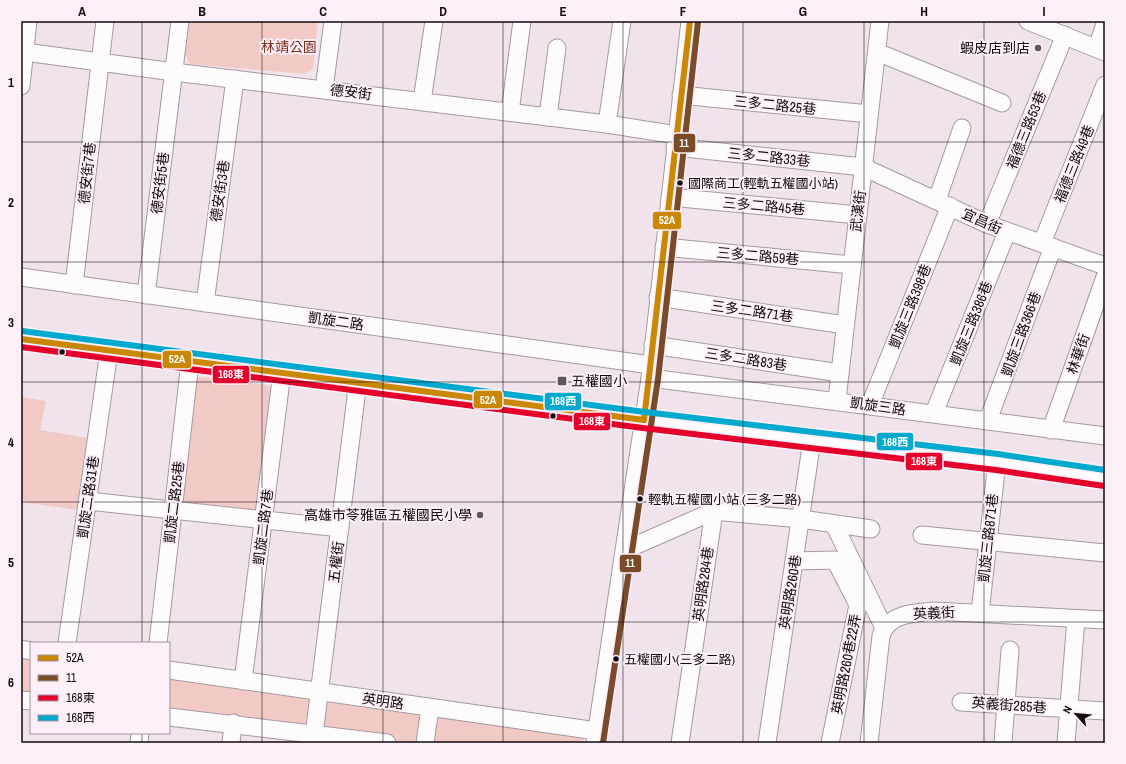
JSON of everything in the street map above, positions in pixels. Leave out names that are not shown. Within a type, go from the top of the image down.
[{"type":"street","points":[[21,86],[28,21]]},
{"type":"street","name":"德安街7巷","points":[[74,284],[105,21]]},
{"type":"street","name":"德安街5巷","points":[[146,295],[180,21]]},
{"type":"street","points":[[324,89],[333,21]]},
{"type":"street","points":[[422,101],[434,21]]},
{"type":"street","points":[[510,112],[522,21]]},
{"type":"street","points":[[607,124],[622,21]]},
{"type":"street","points":[[596,737],[644,420],[690,21]]},
{"type":"street","name":"武漢街","points":[[837,400],[880,21]]},
{"type":"street","points":[[1034,22],[1101,50],[1105,24]]},
{"type":"street","name":"福德三路53巷","points":[[987,224],[1065,36]]},
{"type":"street","points":[[548,117],[557,48]]},
{"type":"street","name":"德安街","points":[[25,52],[174,72],[607,124],[676,141]]},
{"type":"street","points":[[877,52],[1002,103]]},
{"type":"street","name":"德安街3巷","points":[[205,303],[235,79]]},
{"type":"street","name":"福德三路49巷","points":[[1048,245],[1105,85]]},
{"type":"street","name":"三多二路25巷","points":[[682,95],[869,114]]},
{"type":"street","name":"凱旋三路398巷","points":[[870,405],[944,203],[962,128]]},
{"type":"street","name":"三多二路33巷","points":[[676,141],[863,167]]},
{"type":"street","name":"宜昌街","points":[[863,167],[987,224],[1105,266]]},
{"type":"street","name":"三多二路45巷","points":[[670,197],[858,215]]},
{"type":"street","name":"凱旋三路386巷","points":[[934,413],[1007,232]]},
{"type":"street","name":"凱旋三路366巷","points":[[988,420],[1048,245]]},
{"type":"street","name":"三多二路59巷","points":[[664,247],[852,265]]},
{"type":"street","name":"凱旋二路","points":[[21,277],[205,303],[650,371]]},
{"type":"street","name":"林華街","points":[[1051,430],[1105,277]]},
{"type":"street","name":"三多二路71巷","points":[[658,297],[845,325]]},
{"type":"street","points":[[21,339],[644,420],[997,462],[1105,478]]},
{"type":"street","name":"三多二路83巷","points":[[653,345],[840,373]]},
{"type":"street","name":"凱旋二路31巷","points":[[67,642],[109,350]]},
{"type":"street","name":"凱旋二路25巷","points":[[158,642],[190,362]]},
{"type":"street","name":"凱旋三路","points":[[650,371],[870,405],[1105,436]]},
{"type":"street","name":"凱旋二路7巷","points":[[243,681],[282,372]]},
{"type":"street","name":"五權街","points":[[313,739],[358,382]]},
{"type":"street","name":"英明路260巷","points":[[767,743],[812,440]]},
{"type":"street","name":"凱旋三路871巷","points":[[980,613],[997,462]]},
{"type":"street","points":[[88,501],[340,528]]},
{"type":"street","points":[[625,550],[714,510],[800,519],[870,529]]},
{"type":"street","name":"英明路284巷","points":[[680,743],[714,510]]},
{"type":"street","points":[[834,524],[884,628],[881,636],[869,743]]},
{"type":"street","points":[[922,535],[1105,553]]},
{"type":"street","name":"英明路260巷22弄","points":[[794,561],[835,560],[858,605],[830,743]]},
{"type":"street","name":"英義街","points":[[884,628],[900,616],[935,611],[1105,620]]},
{"type":"street","points":[[1066,743],[1076,618]]},
{"type":"street","points":[[1003,743],[1010,650]]},
{"type":"street","name":"英明路","points":[[170,670],[430,708],[596,737]]},
{"type":"street","name":"英義街285巷","points":[[961,702],[1105,711]]},
{"type":"street","points":[[425,743],[430,708]]},
{"type":"street","points":[[170,717],[233,723],[313,739],[379,742]]},
{"type":"street","points":[[231,743],[233,723]]},
{"type":"green space","name":"林靖公園","points":[[190,21],[318,21],[313,69],[304,74],[190,64],[185,55]]},
{"type":"green space","points":[[199,377],[267,385],[272,391],[257,507],[250,512],[183,506],[179,500],[193,383]]},
{"type":"green space","points":[[21,397],[46,401],[40,430],[88,438],[78,510],[21,502]]},
{"type":"green space","points":[[21,655],[30,656],[30,696],[21,694]]},
{"type":"green space","points":[[170,676],[578,733],[584,741],[584,743],[378,743],[170,714]]},
{"type":"transit line","name":"52A","points":[[644,420],[690,21]]},
{"type":"transit line","name":"11","points":[[603,743],[658,379],[698,22]]},
{"type":"transit line","name":"168西","points":[[22,331],[645,412],[998,454],[1105,470]]},
{"type":"transit line","name":"52A","points":[[21,339],[644,420]]},
{"type":"transit line","name":"168東","points":[[21,347],[643,428],[996,470],[1104,486]]},
{"type":"place","name":"蝦皮店到店","points":[[1038,48]]},
{"type":"place","name":"國際商工(輕軌五權國小站)","points":[[680,183]]},
{"type":"place","name":"五權國小","points":[[562,381]]},
{"type":"place","name":"輕軌五權國小站 (三多二路)","points":[[640,499]]},
{"type":"place","name":"高雄市苓雅區五權國民小學","points":[[480,515]]},
{"type":"place","name":"五權國小(三多二路)","points":[[616,659]]}]
